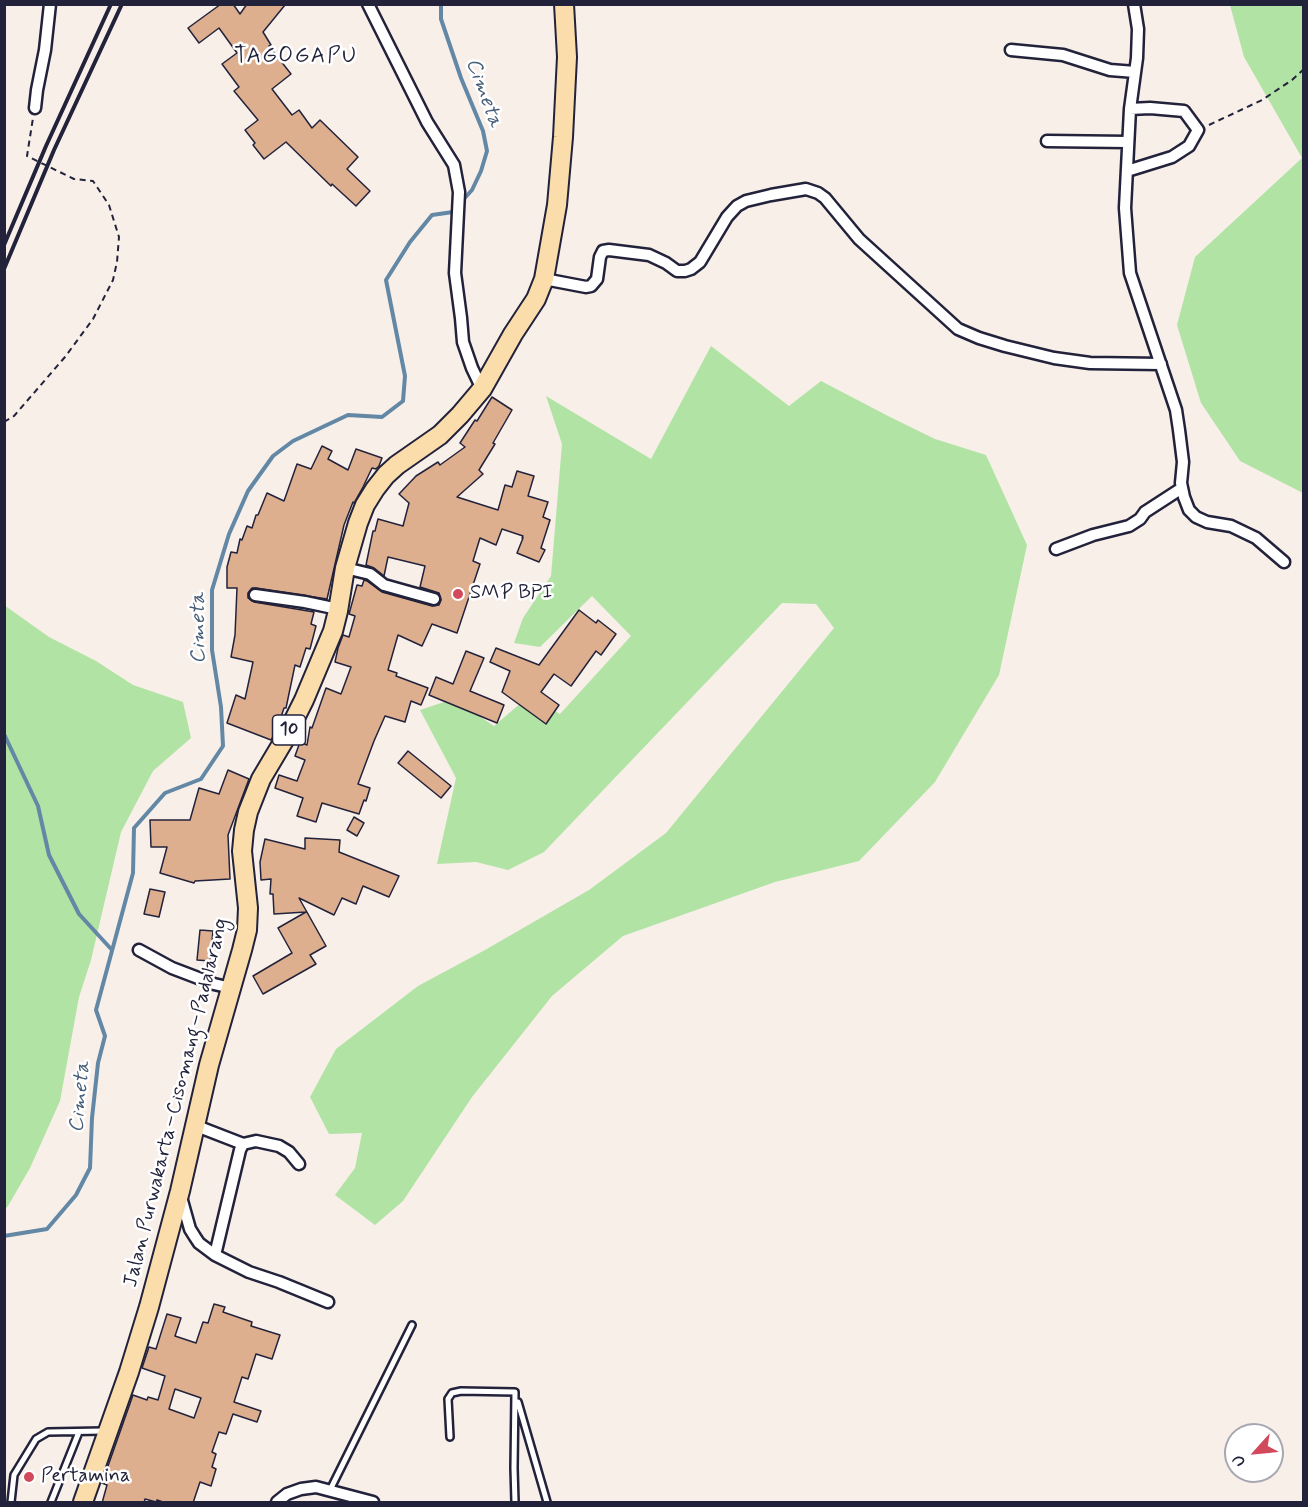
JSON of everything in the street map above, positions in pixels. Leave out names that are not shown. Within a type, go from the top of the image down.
[{"type":"highway","name":"Jalan Purwakarta–Cisomang–Padalarang","points":[[83,1503],[149,1307],[180,1191],[208,1065],[247,930],[248,908],[242,850],[248,812],[261,779],[304,700],[333,631],[345,568],[365,505],[375,489],[396,465],[440,435],[482,389],[536,299],[544,279],[557,205],[563,137],[567,57],[564,4]]},
{"type":"street","points":[[35,108],[50,4]]},
{"type":"street","points":[[368,4],[427,122],[454,165],[459,192],[454,273],[463,342],[482,389]]},
{"type":"street","points":[[1134,4],[1138,28],[1128,142],[1126,235],[1130,273],[1176,410],[1183,462],[1184,497],[1189,510],[1196,517],[1207,522],[1231,526],[1256,538],[1284,562]]},
{"type":"street","points":[[1011,50],[1063,55],[1110,70],[1135,72]]},
{"type":"street","points":[[1127,171],[1172,158],[1189,146],[1198,130],[1184,111],[1159,108],[1130,109]]},
{"type":"street","points":[[1047,141],[1128,142]]},
{"type":"street","points":[[544,279],[591,286],[597,279],[603,251],[609,250],[649,255],[677,271],[691,269],[700,261],[737,206],[746,201],[806,189],[825,198],[860,239],[958,329],[996,343],[1054,358],[1090,363],[1161,364]]},
{"type":"street","points":[[1056,549],[1093,535],[1129,526],[1140,519],[1145,512],[1182,488]]},
{"type":"street","points":[[345,568],[370,574],[384,585],[434,599]]},
{"type":"street","points":[[255,595],[338,609]]},
{"type":"street","points":[[140,950],[172,968],[231,988]]},
{"type":"street","points":[[194,1125],[243,1144],[256,1142],[279,1146],[289,1152],[299,1164]]},
{"type":"street","points":[[214,1255],[243,1144]]},
{"type":"street","points":[[180,1191],[190,1229],[199,1243],[214,1255],[249,1272],[328,1302]]},
{"type":"street","points":[[277,1503],[287,1494],[316,1487],[373,1503]]},
{"type":"lane","points":[[330,1490],[412,1326]]},
{"type":"lane","points":[[450,1437],[448,1399],[452,1393],[461,1391],[515,1392]]},
{"type":"lane","points":[[515,1392],[515,1503]]},
{"type":"lane","points":[[515,1392],[547,1503]]},
{"type":"lane","points":[[11,1503],[14,1475],[36,1439],[48,1432],[109,1431]]},
{"type":"lane","points":[[51,1503],[79,1432]]},
{"type":"path","points":[[1198,130],[1262,100],[1293,80],[1304,69]]},
{"type":"path","points":[[4,423],[14,416],[65,357],[93,319],[113,280],[117,262],[119,237],[109,205],[93,181],[74,179],[27,156],[35,108]]},
{"type":"green space","points":[[1230,5],[1303,5],[1303,493],[1240,461],[1201,403],[1177,325],[1195,257],[1302,158],[1244,57]]},
{"type":"green space","points":[[711,346],[789,406],[821,381],[935,439],[986,455],[1027,545],[999,675],[935,782],[859,861],[775,882],[623,936],[552,996],[472,1097],[403,1201],[375,1225],[335,1195],[355,1168],[362,1133],[329,1134],[310,1097],[336,1049],[418,986],[589,890],[666,833],[834,628],[816,604],[782,603],[544,852],[508,870],[476,862],[437,864],[456,778],[420,710],[453,699],[494,726],[529,696],[560,714],[631,636],[592,596],[540,647],[514,643],[523,618],[551,576],[562,444],[546,396],[651,459]]},
{"type":"green space","points":[[4,605],[49,637],[96,661],[133,685],[183,702],[191,738],[153,771],[121,832],[91,960],[79,997],[60,1101],[30,1168],[5,1209]]},
{"type":"building","points":[[221,4],[233,4],[240,14],[247,4],[285,5],[263,32],[271,45],[269,46],[291,74],[272,89],[292,115],[299,110],[312,128],[320,120],[358,157],[347,169],[370,191],[356,206],[332,184],[331,186],[286,142],[264,159],[253,145],[255,143],[245,130],[258,120],[234,91],[239,87],[222,64],[237,53],[219,28],[199,43],[188,28]]},
{"type":"building","points":[[492,397],[512,410],[479,470],[483,474],[457,497],[498,510],[505,485],[512,487],[517,471],[534,476],[528,496],[548,502],[543,517],[550,520],[541,548],[545,550],[539,562],[517,553],[523,536],[502,529],[496,545],[480,538],[473,561],[480,564],[457,633],[432,624],[422,646],[398,635],[388,670],[397,673],[396,676],[428,688],[421,705],[411,701],[405,722],[385,716],[358,784],[370,788],[359,814],[322,803],[316,822],[297,816],[303,798],[275,788],[279,775],[297,781],[305,760],[295,756],[300,742],[307,745],[310,727],[312,728],[326,688],[341,694],[351,667],[335,662],[343,635],[349,637],[355,616],[349,614],[357,585],[362,586],[364,580],[382,592],[432,606],[439,605],[441,600],[439,593],[420,587],[425,566],[388,557],[384,576],[366,565],[373,531],[375,531],[378,519],[403,526],[409,503],[399,494],[416,476],[438,462],[440,465],[465,447],[460,443]]},
{"type":"building","points":[[322,446],[332,451],[328,459],[348,470],[356,449],[382,458],[376,469],[372,468],[353,502],[344,525],[327,599],[256,588],[252,588],[248,593],[248,598],[254,602],[314,612],[311,624],[316,626],[310,649],[306,648],[300,667],[295,665],[286,708],[284,708],[271,740],[227,723],[236,695],[245,699],[253,662],[231,657],[235,635],[237,588],[227,588],[227,567],[231,552],[237,553],[240,539],[242,540],[247,526],[252,528],[267,493],[284,501],[297,464],[311,469]]},
{"type":"building","points":[[579,610],[596,623],[598,620],[616,634],[601,655],[596,651],[571,686],[554,674],[541,692],[559,705],[546,724],[502,692],[510,671],[490,662],[496,648],[539,665]]},
{"type":"building","points":[[466,651],[484,658],[470,691],[504,705],[497,723],[429,695],[436,677],[453,684]]},
{"type":"building","points":[[408,751],[451,786],[441,798],[398,763]]},
{"type":"building","points":[[228,770],[249,779],[228,835],[230,879],[195,881],[194,883],[160,873],[167,847],[151,847],[150,820],[190,820],[199,788],[219,794]]},
{"type":"building","points":[[354,817],[364,823],[357,836],[347,830]]},
{"type":"building","points":[[305,838],[340,840],[339,852],[399,876],[389,897],[363,886],[356,904],[342,898],[334,915],[299,898],[326,946],[310,955],[316,964],[263,994],[253,976],[292,953],[278,928],[306,912],[274,914],[273,894],[270,894],[271,879],[261,880],[260,862],[265,839],[305,849]]},
{"type":"building","points":[[150,889],[165,892],[159,917],[144,914]]},
{"type":"building","points":[[200,930],[213,931],[210,961],[197,960]]},
{"type":"building","points":[[214,1304],[225,1307],[223,1312],[252,1322],[251,1326],[280,1335],[272,1359],[256,1354],[248,1379],[242,1377],[234,1402],[261,1411],[257,1422],[233,1414],[226,1434],[219,1432],[212,1452],[216,1454],[212,1467],[216,1469],[211,1486],[200,1482],[193,1503],[166,1503],[145,1499],[144,1503],[102,1503],[107,1485],[102,1483],[133,1395],[147,1400],[148,1397],[158,1400],[165,1376],[142,1368],[149,1347],[156,1349],[167,1314],[181,1318],[175,1336],[196,1343],[203,1322],[208,1323]],"holes":[[[175,1389],[201,1398],[194,1418],[169,1409]]]},
{"type":"waterway","name":"Cimeta","points":[[441,4],[441,19],[461,78],[483,131],[487,151],[472,190],[462,201]]},
{"type":"waterway","name":"Cimeta","points":[[4,1236],[47,1229],[76,1195],[90,1168],[92,1118],[98,1063],[105,1036],[96,1010],[133,873],[134,828],[165,793],[201,779],[223,746],[221,707],[212,650],[212,590],[229,534],[248,491],[273,456],[293,441],[348,415],[382,417],[403,401],[405,376],[386,280],[410,242],[432,215],[453,212],[455,209]]},
{"type":"waterway","points":[[4,734],[38,806],[49,855],[79,914],[112,950]]},
{"type":"railway","points":[[4,245],[111,4]]},
{"type":"railway","points":[[4,269],[54,150],[122,4]]},
{"type":"place","name":"SMP BPI","points":[[458,594]]},
{"type":"place","name":"Pertamina","points":[[29,1477]]},
{"type":"district","name":"TAGOGAPU","points":[[296,57]]}]
